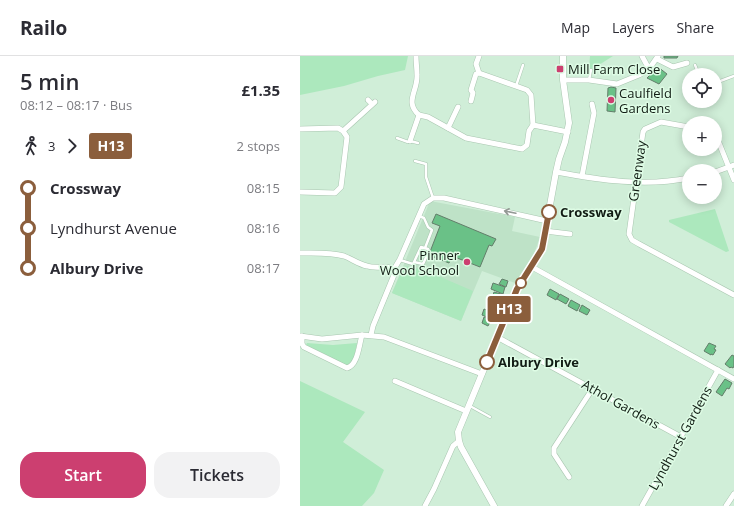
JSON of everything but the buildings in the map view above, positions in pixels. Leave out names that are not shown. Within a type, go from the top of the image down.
[{"type":"street","points":[[416,56],[417,75],[411,102],[413,110],[419,115],[428,117],[466,138],[522,149],[527,145],[529,131],[533,125],[531,95],[527,90],[479,73]]},
{"type":"street","points":[[479,56],[476,64],[479,73]]},
{"type":"street","points":[[494,506],[459,441],[458,432],[517,289],[542,249],[556,172],[569,124],[562,80],[563,56]]},
{"type":"street","points":[[642,56],[649,69]]},
{"type":"street","points":[[562,80],[589,80],[617,84],[639,76],[649,69],[658,58],[673,67],[687,63]]},
{"type":"street","points":[[471,101],[473,93],[471,90],[476,74],[479,73]]},
{"type":"street","points":[[343,131],[373,103],[368,100]]},
{"type":"street","points":[[582,176],[594,113],[592,104]]},
{"type":"street","points":[[448,128],[458,106]]},
{"type":"street","points":[[410,141],[419,115]]},
{"type":"street","name":"Greenway","points":[[682,126],[661,122],[645,129],[643,132],[629,234],[632,240],[734,295]]},
{"type":"street","points":[[533,125],[568,132]]},
{"type":"street","points":[[300,129],[338,128],[343,131],[347,137],[341,187],[335,193],[300,192]]},
{"type":"street","points":[[722,147],[731,166],[734,180]]},
{"type":"street","points":[[556,172],[636,182],[682,179]]},
{"type":"street","points":[[371,335],[373,326],[394,275],[394,268],[400,259],[424,204],[433,198],[444,198],[548,221]]},
{"type":"street","points":[[545,231],[570,234]]},
{"type":"street","points":[[300,253],[327,253],[344,256],[368,267],[377,268],[388,266],[394,268]]},
{"type":"street","points":[[532,267],[734,379]]},
{"type":"street","points":[[362,335],[355,362],[347,368],[304,347],[301,336],[322,339],[362,335],[384,337],[482,374]]},
{"type":"street","name":"Athol Gardens","points":[[497,337],[681,437]]},
{"type":"street","name":"Lyndhurst Gardens","points":[[642,506],[718,370]]},
{"type":"street","points":[[395,381],[467,408]]},
{"type":"street","points":[[568,477],[554,454],[554,448],[593,388]]},
{"type":"street","points":[[425,506],[434,490],[453,446],[459,441]]},
{"type":"street","points":[[726,506],[734,494]]},
{"type":"lane","points":[[516,86],[523,65]]},
{"type":"lane","points":[[589,80],[591,70]]},
{"type":"lane","points":[[722,80],[734,76]]},
{"type":"lane","points":[[397,138],[408,142],[418,143]]},
{"type":"lane","points":[[415,160],[426,164],[426,178],[433,198]]},
{"type":"lane","points":[[414,262],[421,248],[425,248],[432,230],[428,227],[424,218],[418,216]]},
{"type":"lane","points":[[400,259],[413,264],[414,262],[422,264],[424,263],[429,252],[425,248]]},
{"type":"lane","points":[[467,408],[490,417]]},
{"type":"shaded area","points":[[300,56],[408,56],[405,70],[344,86],[300,95]]},
{"type":"shaded area","points":[[590,56],[613,56],[591,70],[589,69]]},
{"type":"shaded area","name":"Pinner Wood School","points":[[430,201],[515,217],[512,231],[540,237],[534,254],[515,283],[482,271],[461,321],[392,293]]},
{"type":"shaded area","points":[[715,209],[729,251],[726,252],[669,222],[669,220]]},
{"type":"shaded area","points":[[404,266],[422,269],[473,291],[461,321],[392,293]]},
{"type":"shaded area","points":[[307,343],[333,345],[357,343],[353,362],[350,366],[345,365],[306,345]]},
{"type":"shaded area","points":[[300,381],[365,412],[343,442],[384,470],[374,493],[362,506],[300,506]]},
{"type":"bus line","name":"H13","points":[[487,362],[517,289],[542,249],[549,212]]},
{"type":"place","name":"Mill Farm Close","points":[[560,69]]},
{"type":"place","name":"Caulfield Gardens","points":[[611,100]]},
{"type":"place","name":"Crossway","points":[[549,212]]},
{"type":"place","name":"Pinner Wood School","points":[[467,262]]},
{"type":"place","name":"Albury Drive","points":[[487,362]]}]
